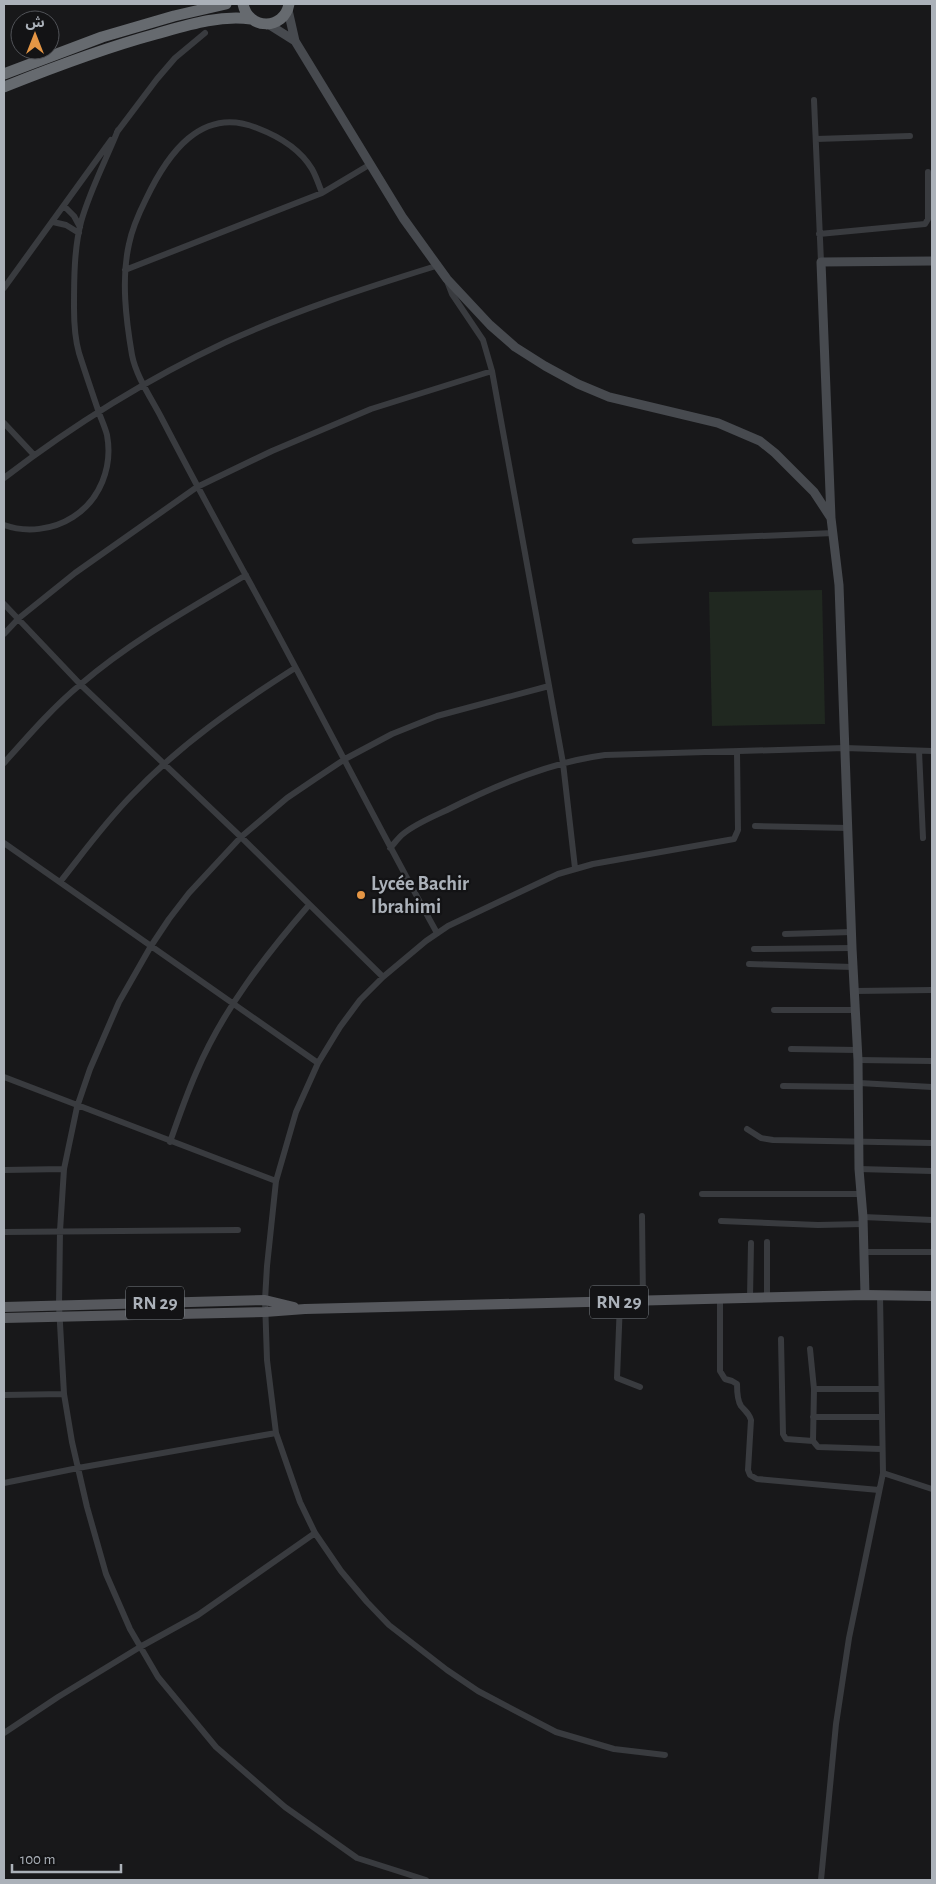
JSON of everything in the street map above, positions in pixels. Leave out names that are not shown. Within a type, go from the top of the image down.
[{"type":"highway","points":[[4,74],[102,38],[174,16],[226,4]]},
{"type":"highway","points":[[243,4],[245,12],[251,19],[259,23],[268,24],[280,19],[290,6]]},
{"type":"highway","points":[[4,87],[73,60],[178,28],[218,19],[251,19]]},
{"type":"main road","points":[[290,6],[295,41],[369,165],[436,266],[490,325],[515,347],[578,384],[609,397],[718,423],[760,441],[775,453],[814,492],[832,518]]},
{"type":"main road","points":[[268,24],[295,41]]},
{"type":"main road","points":[[865,1295],[859,1085],[852,948],[839,586],[832,518],[820,262],[932,261]]},
{"type":"main road","name":"RN 29","points":[[4,1318],[60,1318],[642,1300],[865,1295],[932,1296]]},
{"type":"main road","name":"RN 29","points":[[4,1307],[265,1300],[305,1309]]},
{"type":"street","points":[[4,288],[157,79],[175,58],[205,33]]},
{"type":"street","points":[[814,100],[820,262]]},
{"type":"street","points":[[322,193],[311,167],[293,148],[272,134],[251,125],[231,123],[213,125],[197,131],[184,141],[156,178],[129,242],[126,270],[128,333],[133,359],[144,384],[197,487],[437,933]]},
{"type":"street","points":[[4,525],[26,530],[56,525],[82,512],[100,488],[108,456],[107,437],[79,352],[75,330],[74,287],[80,230],[87,204],[118,130]]},
{"type":"street","points":[[816,139],[910,136]]},
{"type":"street","points":[[126,270],[322,193],[369,165]]},
{"type":"street","points":[[819,234],[925,224],[928,219],[928,172]]},
{"type":"street","points":[[64,206],[74,216],[80,230]]},
{"type":"street","points":[[53,222],[80,230]]},
{"type":"street","points":[[4,478],[98,411],[144,384],[226,342],[338,297],[436,266]]},
{"type":"street","points":[[447,279],[452,294],[483,340],[492,371],[563,763],[575,868]]},
{"type":"street","points":[[4,634],[19,618],[75,573],[197,487],[281,447],[371,409],[492,371]]},
{"type":"street","points":[[4,423],[34,455]]},
{"type":"street","points":[[635,541],[834,533]]},
{"type":"street","points":[[4,763],[50,713],[80,684],[122,652],[168,621],[246,575]]},
{"type":"street","points":[[4,604],[80,684],[383,976]]},
{"type":"street","points":[[60,882],[132,795],[164,764],[232,709],[295,668]]},
{"type":"street","points":[[426,1880],[357,1858],[285,1807],[216,1747],[158,1677],[130,1630],[106,1574],[87,1507],[64,1394],[59,1306],[60,1231],[64,1169],[77,1107],[106,1029],[119,1002],[151,946],[189,893],[240,837],[287,798],[344,759],[392,734],[438,716],[549,686]]},
{"type":"street","points":[[390,848],[404,834],[449,808],[502,785],[563,763],[605,755],[846,748],[932,751]]},
{"type":"street","points":[[919,751],[922,838]]},
{"type":"street","points":[[666,1755],[614,1749],[556,1732],[478,1691],[446,1670],[389,1625],[341,1571],[315,1533],[300,1502],[276,1433],[267,1360],[266,1266],[276,1181],[296,1112],[318,1062],[360,1000],[383,976],[437,933],[464,917],[558,874],[575,868],[734,839],[738,833],[737,752]]},
{"type":"street","points":[[755,826],[849,828]]},
{"type":"street","points":[[4,843],[318,1062]]},
{"type":"street","points":[[170,1142],[196,1072],[234,1004],[284,934],[310,905]]},
{"type":"street","points":[[785,934],[852,932]]},
{"type":"street","points":[[754,949],[852,948]]},
{"type":"street","points":[[749,964],[853,967]]},
{"type":"street","points":[[855,991],[932,990]]},
{"type":"street","points":[[774,1010],[856,1010]]},
{"type":"street","points":[[791,1049],[857,1050]]},
{"type":"street","points":[[858,1060],[932,1061]]},
{"type":"street","points":[[4,1078],[276,1181]]},
{"type":"street","points":[[784,1086],[859,1085],[932,1087]]},
{"type":"street","points":[[747,1129],[761,1138],[773,1140],[932,1143]]},
{"type":"street","points":[[4,1170],[64,1169]]},
{"type":"street","points":[[860,1169],[932,1171]]},
{"type":"street","points":[[702,1194],[862,1194]]},
{"type":"street","points":[[642,1216],[642,1300]]},
{"type":"street","points":[[722,1221],[818,1224],[932,1220]]},
{"type":"street","points":[[4,1232],[238,1230]]},
{"type":"street","points":[[767,1242],[767,1298]]},
{"type":"street","points":[[750,1298],[751,1243]]},
{"type":"street","points":[[864,1252],[932,1252]]},
{"type":"street","points":[[821,1880],[836,1724],[849,1638],[883,1473],[881,1449],[880,1295]]},
{"type":"street","points":[[720,1299],[720,1371],[725,1379],[737,1384],[738,1400],[741,1406],[750,1413],[748,1470],[750,1475],[757,1479],[879,1490]]},
{"type":"street","points":[[620,1302],[618,1378],[640,1387]]},
{"type":"street","points":[[781,1339],[783,1434],[790,1440],[813,1441]]},
{"type":"street","points":[[810,1349],[814,1389],[813,1441],[818,1447],[881,1449]]},
{"type":"street","points":[[814,1389],[880,1389]]},
{"type":"street","points":[[4,1395],[64,1394]]},
{"type":"street","points":[[813,1417],[881,1417]]},
{"type":"street","points":[[4,1483],[276,1433]]},
{"type":"street","points":[[883,1473],[932,1489]]},
{"type":"street","points":[[4,1732],[140,1647],[198,1614],[315,1533]]},
{"type":"shaded area","points":[[822,590],[825,724],[712,726],[709,592]]},
{"type":"place","name":"Lycée Bachir Ibrahimi","points":[[361,895]]}]
